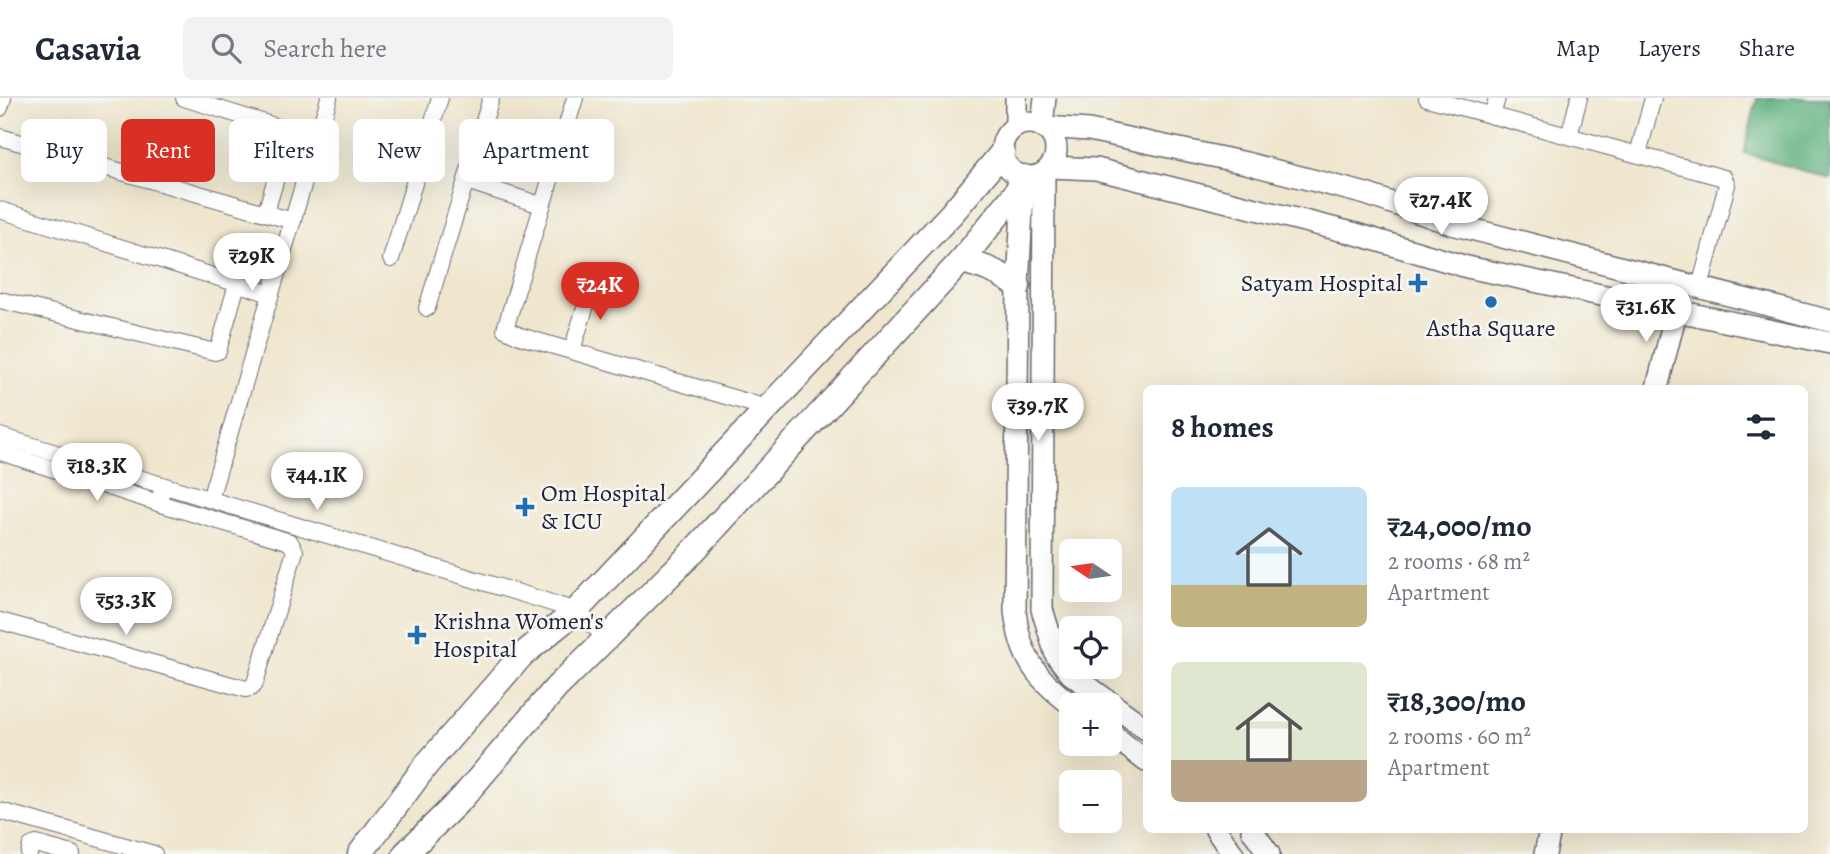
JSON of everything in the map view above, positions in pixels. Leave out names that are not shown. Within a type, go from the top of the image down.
[{"type":"main road","points":[[1016,98],[1016,126]]},
{"type":"main road","points":[[405,854],[464,797],[556,688],[686,559],[961,261],[1015,194],[1056,150],[1053,137],[1043,126],[1045,98]]},
{"type":"main road","points":[[360,854],[428,764],[521,656],[576,611],[952,213],[1002,153],[1006,136],[1016,126],[1028,122],[1089,130],[1246,163],[1366,194],[1452,224],[1830,320]]},
{"type":"main road","points":[[1002,153],[1010,169],[1036,173],[1096,169],[1343,231],[1467,267],[1830,343]]},
{"type":"main road","points":[[1036,173],[1022,209],[1018,286],[1015,611],[1024,654],[1035,672],[1059,696]]},
{"type":"main road","points":[[1036,173],[1042,385],[1041,609],[1056,655],[1071,674],[1143,727]]},
{"type":"main road","points":[[961,261],[999,272],[1018,286]]},
{"type":"main road","points":[[1658,385],[1676,309],[1691,285]]},
{"type":"main road","points":[[1017,384],[1042,385]]},
{"type":"main road","points":[[1122,742],[1143,759]]},
{"type":"main road","points":[[1218,833],[1233,854]]},
{"type":"main road","points":[[1254,833],[1269,854]]},
{"type":"main road","points":[[1545,854],[1549,833]]},
{"type":"street","points":[[0,108],[3,98]]},
{"type":"street","points":[[184,98],[284,129],[288,137],[266,212]]},
{"type":"street","points":[[210,499],[329,98]]},
{"type":"street","points":[[391,259],[440,98]]},
{"type":"street","points":[[485,119],[491,98]]},
{"type":"street","points":[[575,98],[505,329],[511,334],[767,408]]},
{"type":"street","points":[[1427,98],[1638,154],[1727,181],[1691,285]]},
{"type":"street","points":[[1492,116],[1497,98]]},
{"type":"street","points":[[1569,136],[1579,98]]},
{"type":"street","points":[[1638,154],[1653,98]]},
{"type":"street","points":[[0,137],[293,221]]},
{"type":"street","points":[[427,308],[466,182]]},
{"type":"street","points":[[469,182],[541,205]]},
{"type":"street","points":[[0,209],[271,294]]},
{"type":"street","points":[[572,350],[593,283]]},
{"type":"street","points":[[0,300],[215,352],[218,351],[237,284]]},
{"type":"street","points":[[0,436],[576,611],[607,638]]},
{"type":"street","points":[[0,452],[290,542],[295,551],[255,683],[251,688],[246,689],[0,621]]},
{"type":"street","points":[[158,503],[163,484]]},
{"type":"street","points":[[0,811],[154,854]]},
{"type":"street","points":[[29,854],[31,846],[36,844],[72,854]]},
{"type":"green space","points":[[1757,98],[1830,98],[1830,179],[1744,153]]},
{"type":"place","name":"Satyam Hospital","points":[[1418,283]]},
{"type":"place","name":"Astha Square","points":[[1491,302]]},
{"type":"place","name":"Om Hospital & ICU","points":[[525,507]]},
{"type":"place","name":"Krishna Women's Hospital","points":[[417,635]]}]
